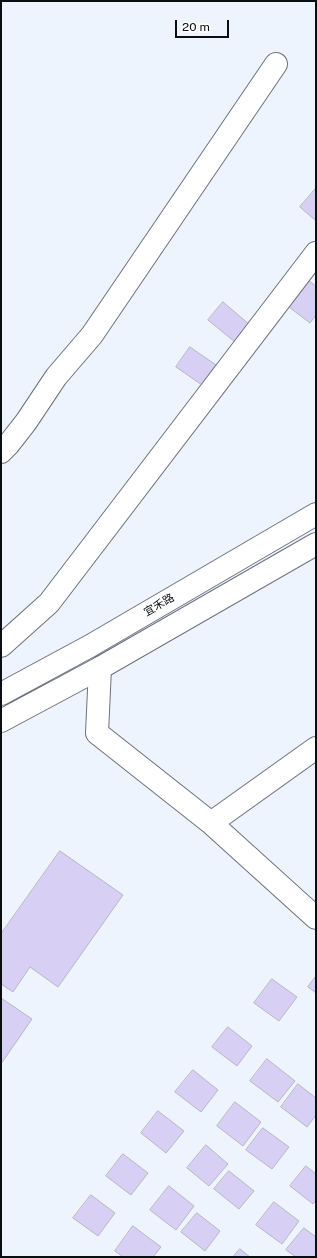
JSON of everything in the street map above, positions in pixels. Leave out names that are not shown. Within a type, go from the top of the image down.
[{"type":"street","points":[[1,452],[26,422],[56,377],[92,335],[276,64]]},
{"type":"street","points":[[1,646],[49,603],[316,253]]},
{"type":"street","name":"宜禾路","points":[[1,694],[90,646],[316,514]]},
{"type":"street","points":[[1,721],[100,668],[316,544]]},
{"type":"street","points":[[100,668],[97,733],[211,823],[316,918]]},
{"type":"street","points":[[211,823],[316,748]]},
{"type":"building","points":[[316,188],[316,221],[300,207]]},
{"type":"building","points":[[305,278],[316,286],[316,315],[310,323],[285,304]]},
{"type":"building","points":[[223,302],[250,325],[235,342],[208,320]]},
{"type":"building","points":[[190,347],[216,365],[202,385],[176,367]]},
{"type":"building","points":[[60,851],[123,895],[58,987],[30,967],[13,992],[1,984],[1,934]]},
{"type":"building","points":[[316,976],[316,993],[308,987]]},
{"type":"building","points":[[272,979],[297,997],[279,1021],[254,1003]]},
{"type":"building","points":[[1,998],[32,1019],[1,1064]]},
{"type":"building","points":[[228,1027],[252,1046],[237,1066],[212,1047]]},
{"type":"building","points":[[267,1059],[295,1081],[278,1102],[250,1081]]},
{"type":"building","points":[[193,1070],[218,1090],[201,1112],[175,1092]]},
{"type":"building","points":[[298,1084],[316,1098],[316,1115],[307,1127],[281,1107]]},
{"type":"building","points":[[235,1102],[261,1122],[243,1146],[217,1126]]},
{"type":"building","points":[[158,1111],[184,1131],[166,1153],[141,1133]]},
{"type":"building","points":[[263,1128],[289,1147],[272,1169],[246,1150]]},
{"type":"building","points":[[206,1145],[228,1164],[209,1186],[187,1168]]},
{"type":"building","points":[[123,1154],[148,1173],[131,1195],[106,1176]]},
{"type":"building","points":[[306,1166],[316,1174],[316,1200],[313,1204],[290,1186]]},
{"type":"building","points":[[229,1171],[254,1191],[239,1209],[214,1189]]},
{"type":"building","points":[[169,1186],[194,1206],[176,1230],[150,1210]]},
{"type":"building","points":[[91,1195],[115,1213],[98,1236],[73,1218]]},
{"type":"building","points":[[274,1202],[299,1221],[282,1244],[256,1225]]},
{"type":"building","points":[[197,1213],[220,1231],[205,1251],[181,1232]]},
{"type":"building","points":[[133,1226],[161,1247],[153,1257],[123,1257],[115,1251]]},
{"type":"building","points":[[304,1228],[316,1237],[316,1257],[296,1257],[286,1250]]},
{"type":"building","points":[[240,1249],[250,1257],[233,1257]]}]
